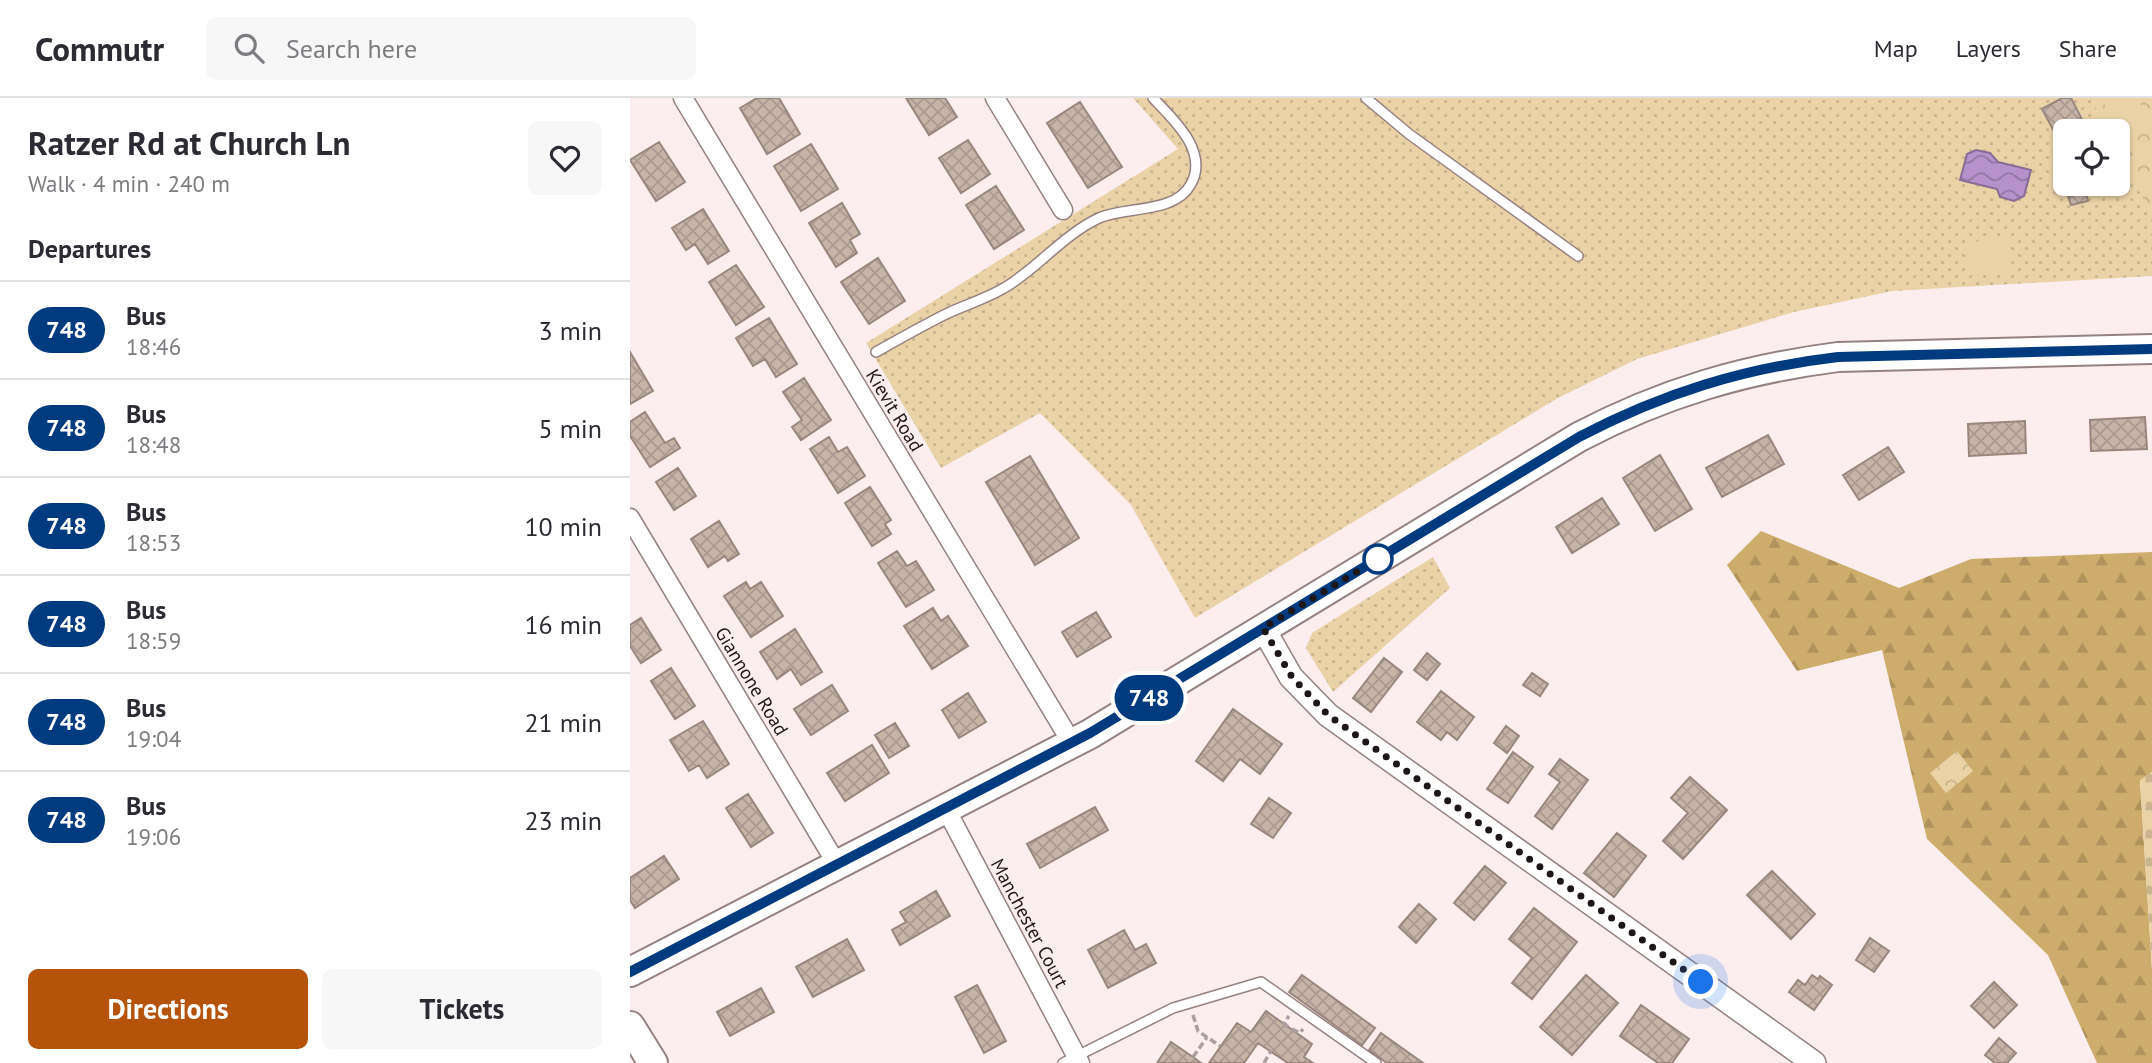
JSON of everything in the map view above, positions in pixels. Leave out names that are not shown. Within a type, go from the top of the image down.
[{"type":"main road","points":[[630,972],[1072,743],[1579,437],[1653,400],[1685,389],[1794,363],[1838,357],[2152,349]]},
{"type":"main road","points":[[630,1026],[653,1063]]},
{"type":"street","name":"Kievit Road","points":[[683,98],[1072,743]]},
{"type":"street","points":[[995,98],[1063,210]]},
{"type":"street","name":"Giannone Road","points":[[630,518],[838,866]]},
{"type":"street","points":[[1263,628],[1292,677],[1328,715],[1814,1063]]},
{"type":"street","name":"Manchester Court","points":[[946,809],[1073,1061]]},
{"type":"lane","points":[[876,352],[949,313],[991,296],[1039,264],[1093,221],[1113,212],[1170,202],[1181,196],[1190,186],[1195,174],[1192,149],[1178,125],[1153,98]]},
{"type":"lane","points":[[1366,98],[1409,134],[1577,256]]},
{"type":"lane","name":"Manchester Court","points":[[1073,1061],[1173,1008],[1261,982],[1376,1063]]},
{"type":"path","points":[[1189,1003],[1198,1031],[1220,1046]]},
{"type":"path","points":[[1193,1057],[1207,1037]]},
{"type":"path","points":[[1264,1063],[1271,1051]]},
{"type":"green space","points":[[1133,98],[2152,98],[2152,276],[1892,291],[1794,312],[1637,359],[1556,399],[1195,618],[1131,505],[1040,413],[941,468],[866,343],[1178,149]]},
{"type":"green space","points":[[2090,98],[2152,98],[2152,216],[2130,173],[2130,119],[2101,119]]},
{"type":"green space","points":[[2101,98],[2137,98],[2152,128],[2130,140],[2130,119],[2112,119]]},
{"type":"green space","points":[[2009,238],[2012,271],[1969,275],[1965,243]]},
{"type":"green space","points":[[1761,531],[1899,588],[1971,559],[2152,552],[2152,772],[2140,781],[2152,970],[2152,1063],[2097,1063],[2048,955],[1927,839],[1882,650],[1797,671],[1727,565]]},
{"type":"green space","points":[[1433,557],[1450,588],[1333,692],[1306,648],[1312,633]]},
{"type":"green space","points":[[1957,751],[1973,771],[1946,793],[1930,773]]},
{"type":"green space","points":[[2152,772],[2152,970],[2140,780]]},
{"type":"water","points":[[1976,150],[1990,153],[1998,162],[2031,170],[2024,196],[2014,201],[2000,197],[1997,189],[1960,180],[1967,154]]},
{"type":"building","points":[[757,98],[779,98],[800,134],[767,154],[740,108]]},
{"type":"building","points":[[906,98],[945,98],[957,117],[929,135]]},
{"type":"building","points":[[2062,98],[2071,98],[2082,119],[2053,119],[2053,130],[2042,109]]},
{"type":"building","points":[[1080,102],[1122,167],[1088,188],[1047,123]]},
{"type":"building","points":[[968,140],[990,174],[961,193],[939,158]]},
{"type":"building","points":[[659,142],[685,182],[656,201],[630,160]]},
{"type":"building","points":[[811,144],[838,189],[801,211],[774,166]]},
{"type":"building","points":[[996,186],[1024,230],[994,249],[966,205]]},
{"type":"building","points":[[2068,196],[2087,196],[2088,201],[2071,205]]},
{"type":"building","points":[[842,203],[860,234],[850,240],[857,253],[836,267],[809,223]]},
{"type":"building","points":[[703,209],[729,251],[708,264],[695,244],[686,250],[672,228]]},
{"type":"building","points":[[878,258],[905,301],[869,324],[841,282]]},
{"type":"building","points":[[736,265],[764,307],[736,325],[709,282]]},
{"type":"building","points":[[769,318],[797,364],[776,377],[765,359],[753,366],[736,338]]},
{"type":"building","points":[[630,352],[653,391],[630,404]]},
{"type":"building","points":[[804,378],[831,420],[801,440],[792,427],[802,420],[783,392]]},
{"type":"building","points":[[645,412],[665,443],[674,438],[680,448],[650,467],[630,436],[630,422]]},
{"type":"building","points":[[2145,417],[2147,449],[2091,451],[2090,420]]},
{"type":"building","points":[[2025,421],[2026,453],[1969,456],[1968,424]]},
{"type":"building","points":[[1768,435],[1784,464],[1722,497],[1706,468]]},
{"type":"building","points":[[829,437],[838,452],[847,447],[865,476],[838,493],[810,449]]},
{"type":"building","points":[[1888,447],[1904,472],[1859,500],[1843,475]]},
{"type":"building","points":[[1660,455],[1692,509],[1655,531],[1623,478]]},
{"type":"building","points":[[1030,456],[1079,538],[1035,565],[986,482]]},
{"type":"building","points":[[678,468],[696,496],[674,510],[656,482]]},
{"type":"building","points":[[870,487],[891,520],[885,524],[891,534],[872,546],[845,503]]},
{"type":"building","points":[[1602,498],[1619,524],[1572,553],[1556,527]]},
{"type":"building","points":[[719,521],[739,554],[728,561],[725,556],[708,567],[691,539]]},
{"type":"building","points":[[897,551],[907,566],[916,561],[934,590],[906,607],[878,563]]},
{"type":"building","points":[[746,582],[750,589],[761,582],[783,616],[751,637],[724,596]]},
{"type":"building","points":[[933,608],[941,621],[948,616],[968,646],[932,669],[904,626]]},
{"type":"building","points":[[1096,612],[1111,637],[1077,657],[1062,632]]},
{"type":"building","points":[[641,618],[661,650],[641,663],[630,646],[630,625]]},
{"type":"building","points":[[795,629],[822,672],[801,685],[791,669],[777,679],[760,652]]},
{"type":"building","points":[[1427,653],[1440,664],[1427,680],[1414,670]]},
{"type":"building","points":[[1384,658],[1402,672],[1371,712],[1353,698]]},
{"type":"building","points":[[671,668],[695,706],[675,719],[651,681]]},
{"type":"building","points":[[1532,673],[1548,684],[1540,696],[1523,685]]},
{"type":"building","points":[[832,685],[848,711],[811,735],[794,709]]},
{"type":"building","points":[[1441,691],[1474,717],[1457,740],[1447,732],[1441,740],[1417,722]]},
{"type":"building","points":[[968,693],[986,722],[959,738],[942,710]]},
{"type":"building","points":[[1233,709],[1282,744],[1260,774],[1240,759],[1223,781],[1196,761]]},
{"type":"building","points":[[703,721],[729,764],[707,778],[699,765],[689,771],[670,740]]},
{"type":"building","points":[[895,723],[909,746],[889,758],[875,735]]},
{"type":"building","points":[[1506,726],[1519,736],[1507,753],[1494,743]]},
{"type":"building","points":[[872,745],[889,773],[845,801],[827,773]]},
{"type":"building","points":[[1513,752],[1533,767],[1508,803],[1487,789]]},
{"type":"building","points":[[1560,759],[1588,780],[1552,829],[1535,816],[1560,782],[1549,774]]},
{"type":"building","points":[[1690,777],[1727,810],[1683,859],[1663,841],[1688,813],[1671,798]]},
{"type":"building","points":[[748,794],[773,833],[751,847],[726,808]]},
{"type":"building","points":[[1269,798],[1291,813],[1273,838],[1251,824]]},
{"type":"building","points":[[1095,807],[1108,830],[1040,868],[1027,844]]},
{"type":"building","points":[[1617,833],[1646,856],[1614,897],[1584,873]]},
{"type":"building","points":[[664,856],[679,879],[635,908],[630,900],[630,878]]},
{"type":"building","points":[[1485,866],[1506,883],[1474,920],[1454,903]]},
{"type":"building","points":[[1772,871],[1815,914],[1791,939],[1747,895]]},
{"type":"building","points":[[936,891],[950,916],[900,945],[892,930],[906,922],[900,912]]},
{"type":"building","points":[[1419,904],[1436,919],[1416,943],[1399,927]]},
{"type":"building","points":[[1534,908],[1577,942],[1532,999],[1512,983],[1532,958],[1509,939]]},
{"type":"building","points":[[1124,930],[1135,950],[1146,944],[1156,963],[1108,988],[1088,950]]},
{"type":"building","points":[[1870,938],[1889,951],[1874,972],[1856,960]]},
{"type":"building","points":[[847,939],[864,970],[813,997],[796,967]]},
{"type":"building","points":[[1302,975],[1375,1028],[1362,1045],[1289,992]]},
{"type":"building","points":[[1586,975],[1618,1003],[1572,1055],[1540,1027]]},
{"type":"building","points":[[1812,975],[1818,979],[1820,976],[1832,985],[1814,1010],[1789,992],[1798,980],[1805,985]]},
{"type":"building","points":[[1994,982],[2017,1005],[1994,1028],[1971,1006]]},
{"type":"building","points":[[977,985],[1006,1041],[984,1053],[955,997]]},
{"type":"building","points":[[761,988],[774,1012],[730,1036],[717,1012]]},
{"type":"building","points":[[1641,1005],[1689,1039],[1672,1063],[1658,1063],[1620,1036]]},
{"type":"building","points":[[1266,1011],[1312,1044],[1304,1057],[1313,1063],[1288,1063],[1258,1043],[1244,1063],[1209,1063],[1237,1023],[1251,1032]]},
{"type":"building","points":[[1381,1033],[1423,1063],[1387,1063],[1369,1050]]},
{"type":"building","points":[[1999,1038],[2016,1053],[2007,1063],[1995,1063],[1985,1055]]},
{"type":"building","points":[[1171,1042],[1193,1057],[1201,1063],[1157,1063]]},
{"type":"bus line","name":"748","points":[[630,972],[804,884],[1090,733],[1579,437],[1653,400],[1716,380],[1794,363],[1838,357],[2152,349]]},
{"type":"route","points":[[1378,559],[1263,628],[1292,677],[1308,698],[1394,765],[1701,982]]}]
